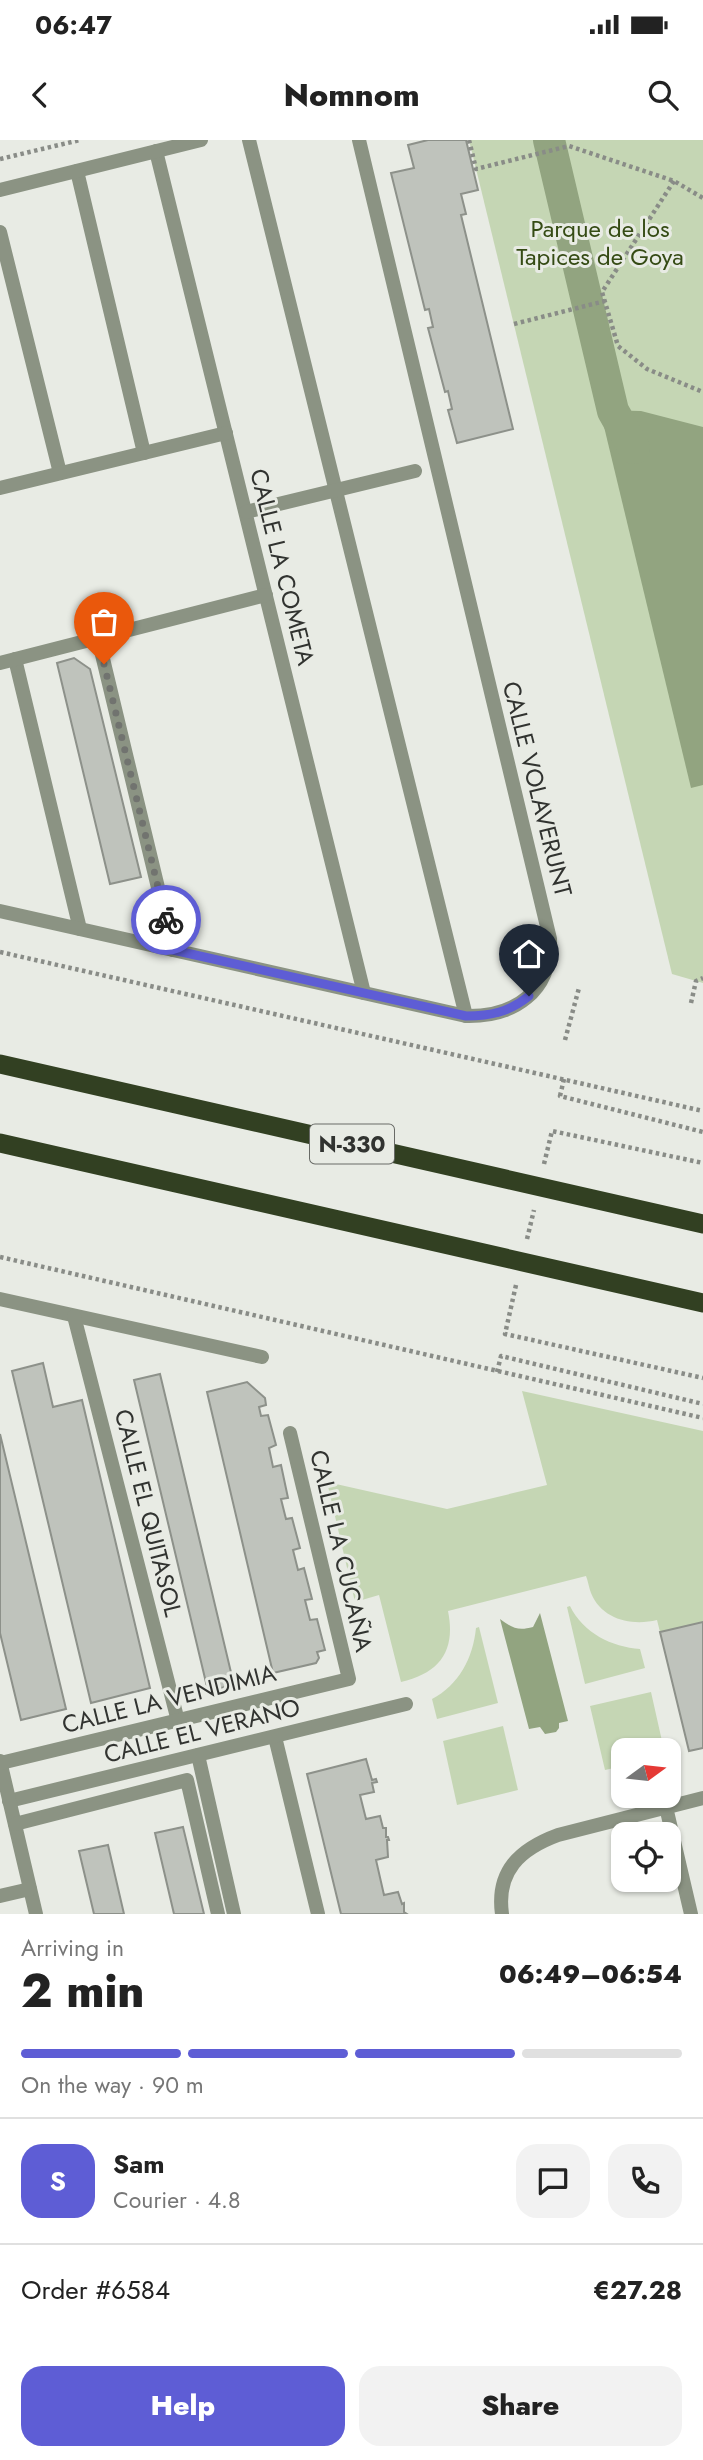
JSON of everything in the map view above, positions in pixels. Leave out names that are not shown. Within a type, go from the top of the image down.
[{"type":"highway","name":"N-330","points":[[0,1064],[703,1224]]},
{"type":"highway","points":[[0,1143],[703,1303]]},
{"type":"street","points":[[0,190],[201,140]]},
{"type":"street","points":[[250,140],[466,1016]]},
{"type":"street","name":"CALLE VOLAVERUNT","points":[[0,911],[466,1016],[502,1013],[518,1005],[529,996],[546,969],[550,939],[359,140]]},
{"type":"street","name":"CALLE LA COMETA","points":[[156,151],[364,993]]},
{"type":"street","points":[[77,171],[144,453]]},
{"type":"street","points":[[0,232],[60,473]]},
{"type":"street","points":[[0,488],[226,433]]},
{"type":"street","points":[[246,512],[415,471]]},
{"type":"street","points":[[80,929],[7,661],[266,594]]},
{"type":"street","points":[[98,638],[173,950]]},
{"type":"street","points":[[0,1299],[262,1357]]},
{"type":"street","name":"CALLE EL QUITASOL","points":[[74,1316],[178,1721]]},
{"type":"street","name":"CALLE LA CUCAÑA","points":[[290,1433],[349,1679]]},
{"type":"street","name":"CALLE LA VENDIMIA","points":[[0,1762],[349,1679]]},
{"type":"street","name":"CALLE EL VERANO","points":[[9,1801],[406,1704]]},
{"type":"street","points":[[275,1737],[318,1914]]},
{"type":"street","points":[[198,1755],[234,1914]]},
{"type":"street","points":[[0,1762],[36,1914]]},
{"type":"street","name":"CALLE EL VERANO","points":[[15,1824],[187,1780],[218,1914]]},
{"type":"street","points":[[681,1803],[703,1798]]},
{"type":"street","points":[[502,1914],[500,1892],[508,1872],[520,1855],[537,1843],[662,1808]]},
{"type":"street","points":[[666,1808],[691,1914]]},
{"type":"street","points":[[0,1896],[30,1889]]},
{"type":"path","points":[[0,159],[80,140]]},
{"type":"path","points":[[469,140],[476,169],[568,143],[674,181],[703,198]]},
{"type":"path","points":[[674,181],[602,292],[618,346],[647,369],[703,392]]},
{"type":"path","points":[[514,324],[605,301]]},
{"type":"path","points":[[0,951],[703,1111]]},
{"type":"path","points":[[691,1003],[696,981],[703,978]]},
{"type":"path","points":[[565,1040],[579,988]]},
{"type":"path","points":[[564,1079],[560,1096],[703,1132]]},
{"type":"path","points":[[543,1172],[552,1131],[703,1163]]},
{"type":"path","points":[[527,1239],[536,1199]]},
{"type":"path","points":[[0,1257],[703,1418]]},
{"type":"path","points":[[517,1280],[505,1334],[703,1378]]},
{"type":"path","points":[[497,1372],[501,1356],[703,1404]]},
{"type":"green space","name":"Parque de los Tapices de Goya","points":[[469,140],[703,140],[703,983],[672,974]]},
{"type":"green space","points":[[522,1391],[703,1431],[703,1622],[660,1632],[657,1620],[638,1622],[619,1619],[610,1615],[596,1602],[586,1576],[448,1611],[450,1638],[442,1658],[426,1673],[401,1682],[379,1595],[355,1602],[327,1482],[447,1509],[547,1485]]},
{"type":"green space","points":[[570,1606],[582,1624],[599,1637],[629,1648],[640,1649],[645,1668],[585,1684],[567,1607]]},
{"type":"green space","points":[[479,1627],[498,1703],[437,1719],[432,1699],[450,1686],[463,1670],[472,1650],[476,1628]]},
{"type":"green space","points":[[651,1692],[661,1738],[611,1738],[611,1769],[605,1770],[590,1706]]},
{"type":"green space","points":[[503,1726],[518,1790],[457,1805],[443,1741]]},
{"type":"shaded area","points":[[600,410],[641,411],[703,427],[703,785],[691,788]]},
{"type":"shaded area","points":[[540,1613],[568,1721],[559,1723],[556,1732],[545,1734],[540,1727],[529,1729],[500,1619],[508,1625],[523,1629],[533,1627]]},
{"type":"building","points":[[428,140],[466,140],[478,190],[461,194],[466,214],[461,215],[513,429],[457,443],[448,410],[452,409],[448,391],[445,392],[428,328],[433,327],[429,309],[425,310],[391,173],[414,168],[408,145]]},
{"type":"building","points":[[74,658],[90,669],[141,877],[110,884],[57,663]]},
{"type":"building","points":[[43,1363],[53,1407],[82,1400],[150,1688],[91,1703],[12,1371]]},
{"type":"building","points":[[160,1374],[234,1685],[208,1691],[134,1380]]},
{"type":"building","points":[[247,1382],[265,1398],[266,1405],[259,1407],[261,1416],[268,1415],[276,1445],[269,1448],[273,1467],[281,1465],[288,1498],[281,1499],[286,1519],[292,1518],[300,1548],[293,1550],[298,1570],[304,1568],[312,1599],[305,1600],[310,1620],[317,1619],[325,1650],[317,1652],[319,1658],[316,1663],[273,1673],[207,1392]]},
{"type":"building","points":[[0,1434],[66,1709],[21,1720],[0,1633]]},
{"type":"building","points":[[703,1622],[703,1748],[689,1751],[660,1632]]},
{"type":"building","points":[[366,1759],[372,1780],[376,1779],[377,1782],[372,1783],[374,1792],[360,1795],[366,1819],[380,1816],[389,1840],[388,1857],[376,1860],[384,1895],[398,1892],[407,1914],[341,1914],[307,1774]]},
{"type":"building","points":[[183,1827],[204,1914],[174,1914],[155,1833]]},
{"type":"building","points":[[108,1845],[124,1914],[94,1914],[79,1851]]},
{"type":"waterway","points":[[549,140],[613,411],[634,448]]},
{"type":"way so far","points":[[104,664],[166,920]]},
{"type":"route","points":[[166,920],[173,950],[466,1016],[502,1013],[529,996]]}]
